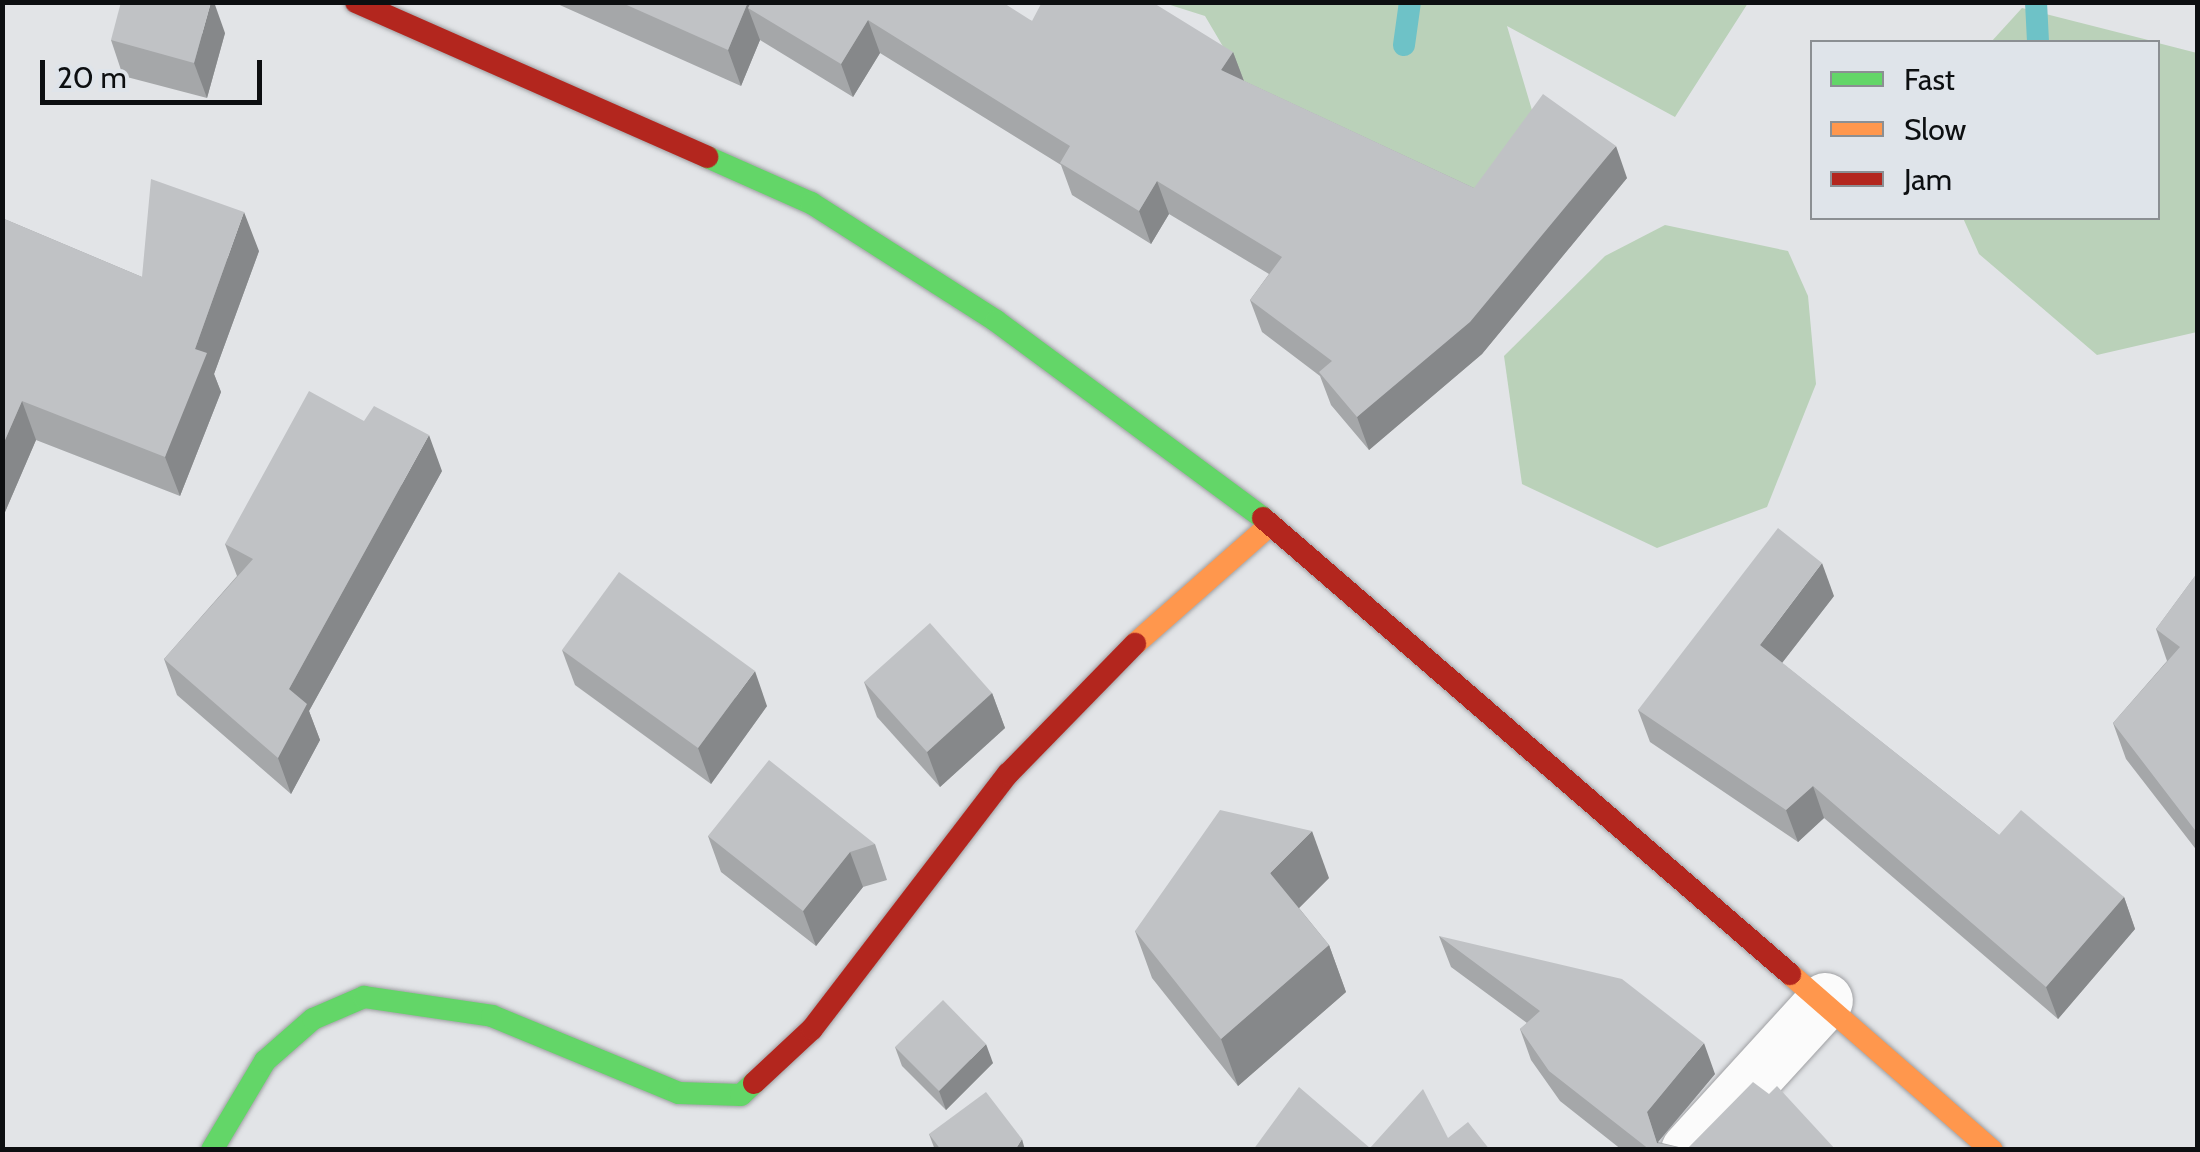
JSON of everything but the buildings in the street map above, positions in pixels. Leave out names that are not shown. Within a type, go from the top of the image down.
[{"type":"street","points":[[356,2],[811,203],[996,321],[1271,524],[1825,1000],[1992,1150]]},
{"type":"street","points":[[212,1150],[265,1061],[312,1018],[364,997],[492,1016],[679,1093],[741,1095],[812,1029],[1008,774],[1118,659],[1271,524]]},
{"type":"street","points":[[1688,1150],[1825,1000]]},
{"type":"green space","points":[[1164,3],[1748,3],[1675,117],[1507,26],[1534,117],[1477,200],[1277,138],[1205,16]]},
{"type":"green space","points":[[2022,8],[2148,40],[1993,40]]},
{"type":"green space","points":[[2160,44],[2197,53],[2197,332],[2097,355],[1979,254],[1964,220],[2160,220]]},
{"type":"green space","points":[[1665,225],[1788,251],[1808,296],[1816,384],[1767,507],[1657,548],[1522,484],[1504,356],[1605,256]]},
{"type":"waterway","points":[[1404,45],[1410,2]]},
{"type":"waterway","points":[[2036,2],[2038,40]]},
{"type":"traffic: fast","points":[[707,157],[811,203],[996,321],[1263,518]]},
{"type":"traffic: fast","points":[[212,1150],[265,1061],[313,1019],[364,997],[492,1016],[679,1093],[741,1095],[754,1083]]},
{"type":"traffic: slow","points":[[1135,644],[1271,524]]},
{"type":"traffic: slow","points":[[1790,974],[1992,1150]]},
{"type":"traffic: jam","points":[[356,2],[707,157]]},
{"type":"traffic: jam","points":[[1263,518],[1790,974]]},
{"type":"traffic: jam","points":[[754,1083],[812,1029],[1008,774],[1135,644]]}]
